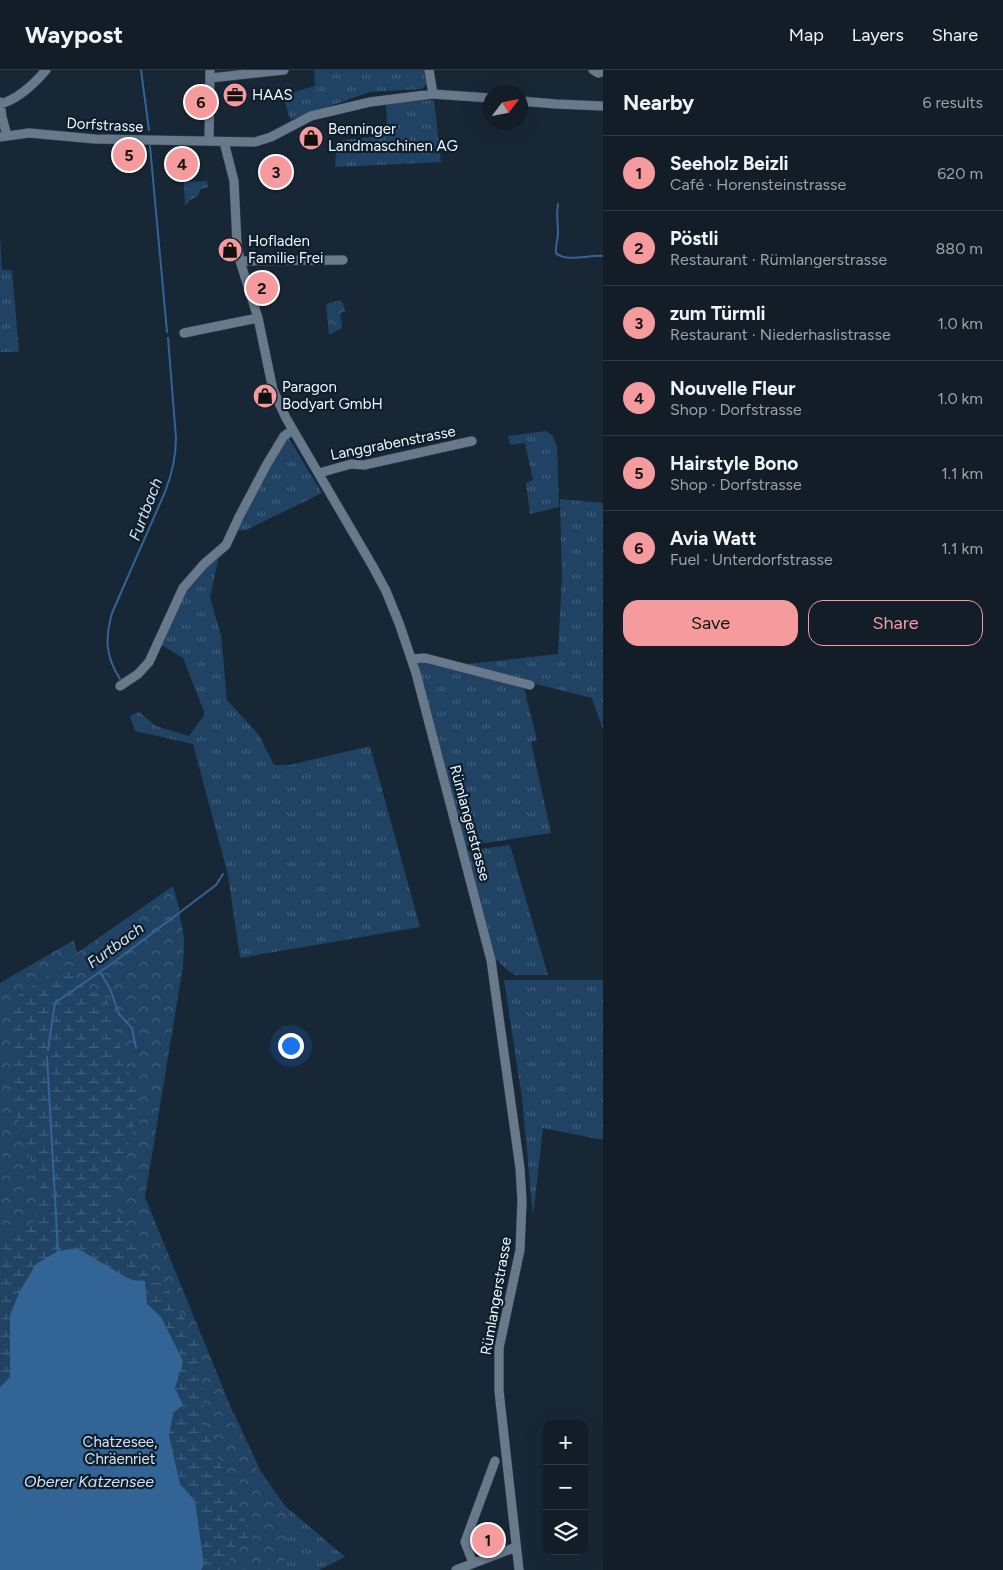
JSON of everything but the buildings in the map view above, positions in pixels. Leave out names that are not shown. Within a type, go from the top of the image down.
[{"type":"street","points":[[3,136],[0,103],[6,103],[31,86],[46,70]]},
{"type":"street","points":[[209,141],[211,74],[284,70]]},
{"type":"street","points":[[429,70],[433,94]]},
{"type":"street","points":[[593,70],[598,73],[603,72]]},
{"type":"street","name":"Dorfstrasse","points":[[3,136],[29,133],[95,140],[254,142],[271,137],[311,116],[370,102],[433,94],[483,98]]},
{"type":"street","points":[[528,102],[603,106]]},
{"type":"street","name":"Rümlangerstrasse","points":[[224,142],[234,181],[237,244],[240,261],[258,318],[273,390],[280,407],[386,591],[412,659],[491,960],[520,1168],[522,1221],[520,1250],[502,1330],[498,1363],[499,1391],[519,1570]]},
{"type":"street","points":[[240,261],[343,260]]},
{"type":"street","points":[[184,333],[258,318]]},
{"type":"street","points":[[120,686],[138,674],[149,662],[183,588],[204,564],[226,545],[267,464],[284,436],[293,430]]},
{"type":"street","name":"Langgrabenstrasse","points":[[319,473],[350,464],[364,465],[472,442]]},
{"type":"street","points":[[412,659],[425,658],[530,685]]},
{"type":"street","points":[[473,1563],[465,1542],[495,1461]]},
{"type":"street","points":[[456,1570],[516,1547]]},
{"type":"green space","points":[[314,70],[424,70],[427,83],[422,89],[370,92],[290,120],[283,95],[315,86]]},
{"type":"green space","points":[[434,100],[441,162],[335,167],[336,151],[342,148],[343,140],[383,136],[383,125],[387,124],[386,104]]},
{"type":"green space","points":[[207,181],[208,187],[201,189],[198,196],[190,200],[185,206],[184,182]]},
{"type":"green space","points":[[0,235],[2,270],[12,270],[19,352],[0,352]]},
{"type":"green space","points":[[340,300],[343,303],[345,312],[340,313],[342,328],[329,335],[326,304]]},
{"type":"green space","points":[[546,431],[553,436],[557,447],[559,507],[530,514],[526,483],[533,480],[525,443],[510,445],[508,436]]},
{"type":"green space","points":[[287,435],[322,493],[246,530],[235,531]]},
{"type":"green space","points":[[560,499],[603,503],[603,730],[592,698],[460,665],[558,654],[562,574]]},
{"type":"green space","points":[[219,555],[210,598],[221,635],[227,700],[259,735],[274,765],[290,765],[370,746],[420,927],[240,958],[228,875],[193,744],[135,731],[130,716],[139,712],[156,726],[189,736],[205,714],[183,658],[160,644],[185,588]]},
{"type":"green space","points":[[421,661],[523,684],[537,740],[531,742],[551,833],[465,846],[417,668]]},
{"type":"green space","points":[[510,845],[548,975],[515,975],[493,956],[466,851]]},
{"type":"green space","name":"Chatzesee, Chräenriet","points":[[173,886],[184,938],[183,966],[145,1197],[256,1469],[289,1513],[283,1570],[0,1570],[0,983],[74,940],[77,953]]},
{"type":"green space","points":[[66,965],[85,988],[106,997],[125,1063],[140,1099],[114,1204],[156,1283],[164,1283],[199,1343],[205,1427],[251,1536],[236,1544],[226,1570],[201,1570],[204,1565],[195,1501],[180,1484],[169,1436],[175,1388],[183,1361],[161,1317],[147,1304],[145,1281],[131,1280],[77,1248],[10,1315],[10,1377],[0,1388],[0,1235],[32,1226],[40,1189],[15,1110],[13,1055],[14,998]]},
{"type":"green space","points":[[504,980],[603,980],[603,1140],[543,1128],[533,1216],[522,1098]]},
{"type":"green space","points":[[234,1413],[260,1470],[285,1506],[345,1557],[319,1570],[226,1570],[205,1427]]},
{"type":"water","name":"Oberer Katzensee","points":[[77,1248],[131,1280],[145,1281],[147,1304],[161,1317],[183,1361],[175,1388],[183,1405],[173,1413],[169,1436],[180,1484],[195,1501],[204,1565],[201,1570],[0,1570],[0,1387],[10,1377],[10,1315],[20,1291],[36,1264],[58,1251]]},
{"type":"waterway","name":"Furtbach","points":[[141,70],[149,130]]},
{"type":"waterway","name":"Furtbach","points":[[150,146],[167,332]]},
{"type":"waterway","points":[[558,204],[556,253],[560,256],[572,258],[603,256]]},
{"type":"waterway","name":"Furtbach","points":[[120,679],[111,662],[108,647],[108,631],[112,613],[165,492],[172,472],[176,445],[168,338]]},
{"type":"waterway","name":"Furtbach","points":[[48,1050],[55,1003],[114,962],[216,885],[223,874]]},
{"type":"waterway","points":[[100,972],[110,989],[119,1014],[132,1028],[136,1048]]},
{"type":"waterway","name":"Furtbach","points":[[47,1057],[58,1251]]},
{"type":"place","name":"HAAS","points":[[235,95]]},
{"type":"place","name":"Avia Watt","points":[[201,102]]},
{"type":"place","name":"Benninger Landmaschinen AG","points":[[311,138]]},
{"type":"place","name":"Hairstyle Bono","points":[[129,155]]},
{"type":"place","name":"Nouvelle Fleur","points":[[182,164]]},
{"type":"place","name":"zum Türmli","points":[[276,172]]},
{"type":"place","name":"Hofladen Familie Frei","points":[[230,250]]},
{"type":"place","name":"Pöstli","points":[[262,288]]},
{"type":"place","name":"Paragon Bodyart GmbH","points":[[265,396]]},
{"type":"place","name":"Seeholz Beizli","points":[[488,1540]]}]
